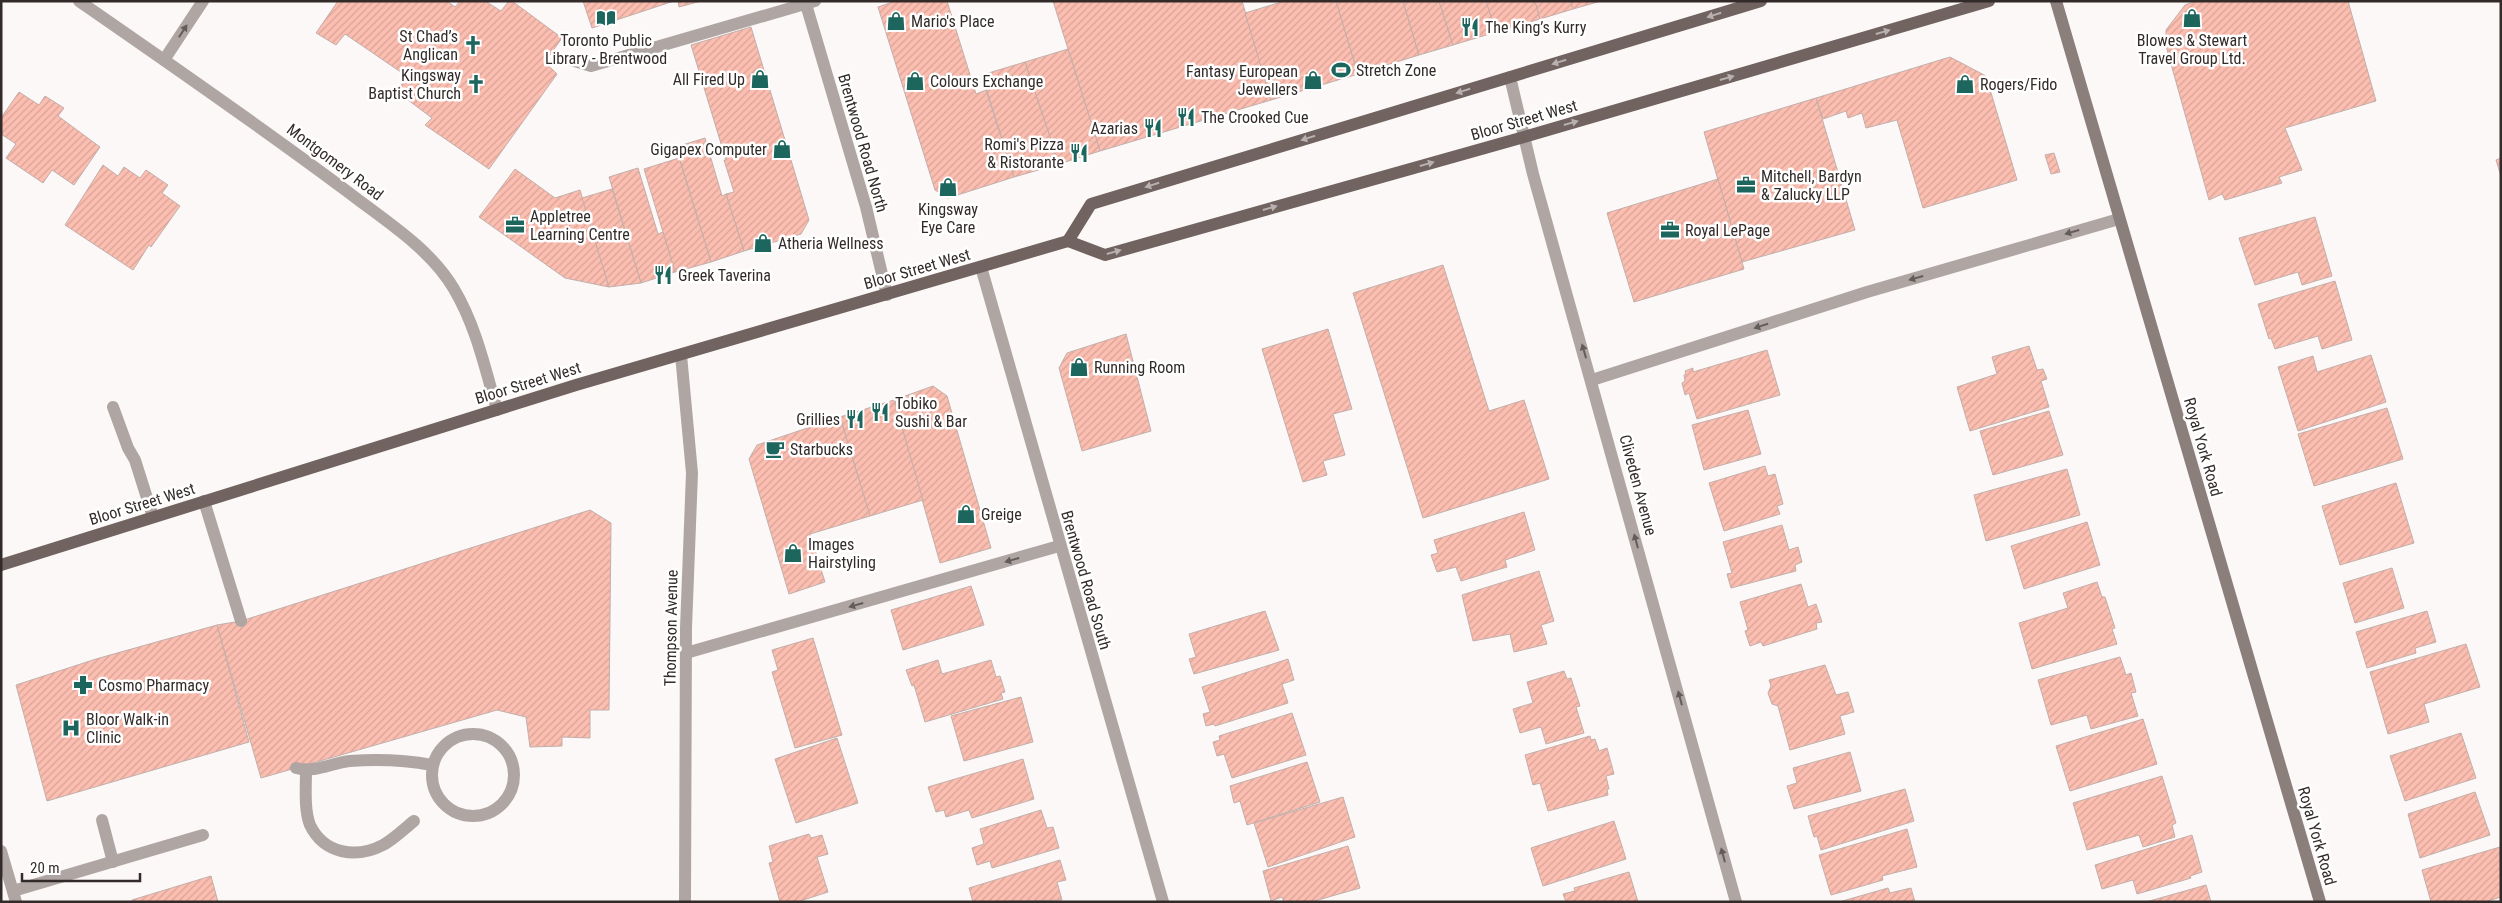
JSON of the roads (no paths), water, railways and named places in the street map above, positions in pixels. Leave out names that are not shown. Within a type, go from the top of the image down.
[{"type":"main road","points":[[1068,241],[1091,204],[1761,1]]},
{"type":"main road","name":"Bloor Street West","points":[[1,565],[497,410],[1068,241],[1105,255],[1524,137],[1989,1]]},
{"type":"main road","name":"Royal York Road","points":[[2056,1],[2320,902]]},
{"type":"street","name":"Montgomery Road","points":[[79,1],[307,161],[435,263],[453,288],[470,323],[497,410]]},
{"type":"street","points":[[164,60],[202,1]]},
{"type":"street","points":[[568,59],[591,66],[809,2]]},
{"type":"street","name":"Brentwood Road North","points":[[809,2],[866,207],[887,294]]},
{"type":"street","name":"Cliveden Avenue","points":[[1510,77],[1533,174],[1592,380],[1736,902]]},
{"type":"street","points":[[1592,380],[1867,292],[2119,219]]},
{"type":"street","name":"Brentwood Road South","points":[[981,267],[1059,546],[1163,902]]},
{"type":"street","name":"Thompson Avenue","points":[[681,355],[692,473],[686,654],[685,902]]},
{"type":"street","points":[[114,407],[128,448],[135,460],[153,518]]},
{"type":"street","points":[[204,501],[241,621]]},
{"type":"street","points":[[686,654],[1059,546]]},
{"type":"street","points":[[468,734],[483,734],[498,742],[508,753],[514,767],[514,783],[508,797],[497,808],[482,815],[466,816],[452,810],[440,799],[433,786],[432,765],[440,748],[453,738],[468,734]]},
{"type":"street","points":[[414,822],[384,844],[368,852],[336,850],[322,844],[310,824],[301,769],[348,761],[374,760],[405,760],[432,765]]},
{"type":"street","points":[[102,820],[114,862]]},
{"type":"street","points":[[1,851],[15,897],[114,862],[203,835]]},
{"type":"place","name":"Toronto Public Library - Brentwood","points":[[606,18]]},
{"type":"place","name":"Blowes & Stewart Travel Group Ltd.","points":[[2192,18]]},
{"type":"place","name":"Mario's Place","points":[[896,21]]},
{"type":"place","name":"The King’s Kurry","points":[[1470,27]]},
{"type":"place","name":"St Chad’s Anglican","points":[[473,45]]},
{"type":"place","name":"Stretch Zone","points":[[1341,70]]},
{"type":"place","name":"All Fired Up","points":[[760,79]]},
{"type":"place","name":"Fantasy European Jewellers","points":[[1313,80]]},
{"type":"place","name":"Colours Exchange","points":[[915,81]]},
{"type":"place","name":"Kingsway Baptist Church","points":[[476,84]]},
{"type":"place","name":"Rogers/Fido","points":[[1965,84]]},
{"type":"place","name":"The Crooked Cue","points":[[1186,117]]},
{"type":"place","name":"Azarias","points":[[1153,128]]},
{"type":"place","name":"Gigapex Computer","points":[[782,149]]},
{"type":"place","name":"Romi's Pizza & Ristorante","points":[[1079,153]]},
{"type":"place","name":"Mitchell, Bardyn & Zalucky LLP","points":[[1746,185]]},
{"type":"place","name":"Kingsway Eye Care","points":[[948,187]]},
{"type":"place","name":"Appletree Learning Centre","points":[[515,225]]},
{"type":"place","name":"Royal LePage","points":[[1670,230]]},
{"type":"place","name":"Atheria Wellness","points":[[763,243]]},
{"type":"place","name":"Greek Taverina","points":[[663,275]]},
{"type":"place","name":"Running Room","points":[[1079,367]]},
{"type":"place","name":"Tobiko Sushi & Bar","points":[[880,412]]},
{"type":"place","name":"Grillies","points":[[855,419]]},
{"type":"place","name":"Starbucks","points":[[775,449]]},
{"type":"place","name":"Greige","points":[[966,514]]},
{"type":"place","name":"Images Hairstyling","points":[[793,553]]},
{"type":"place","name":"Cosmo Pharmacy","points":[[83,685]]},
{"type":"place","name":"Bloor Walk-in Clinic","points":[[71,728]]}]
